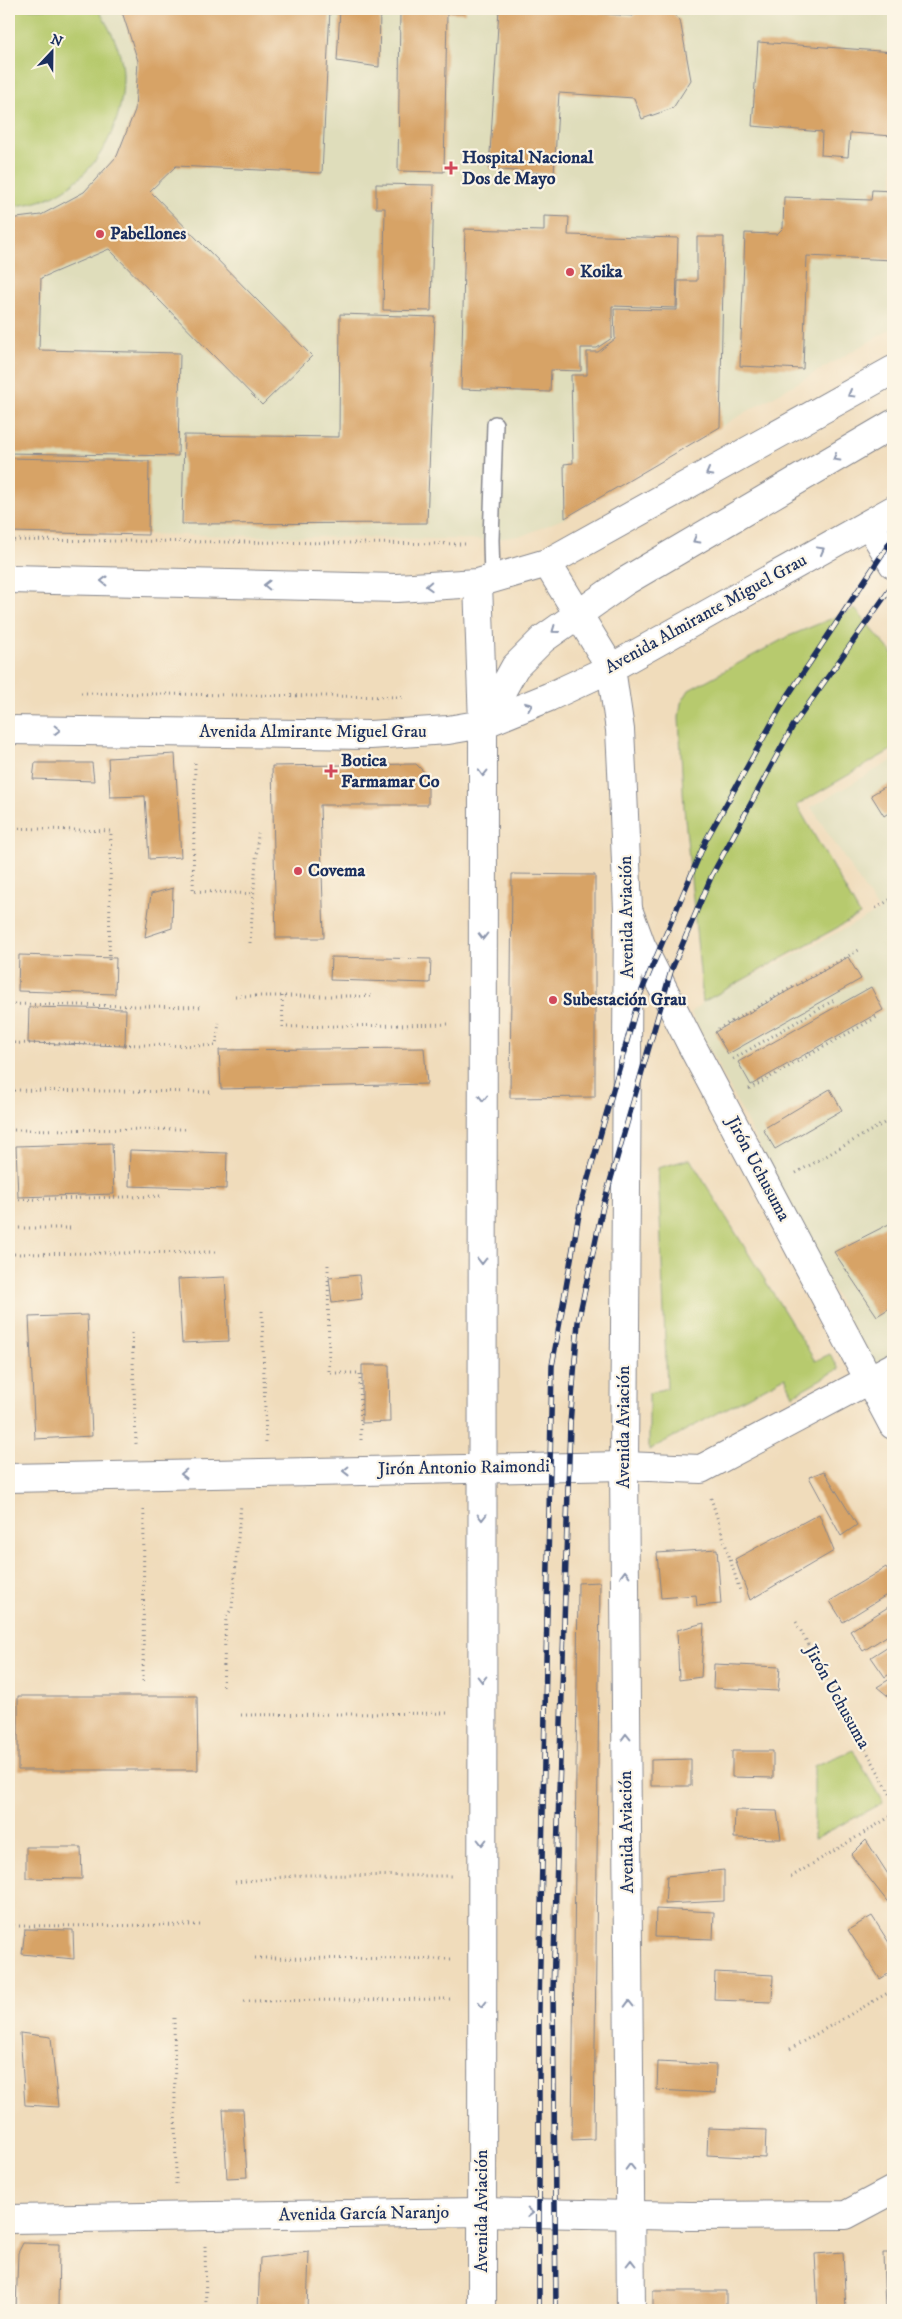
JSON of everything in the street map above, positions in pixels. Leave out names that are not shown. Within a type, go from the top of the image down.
[{"type":"main road","points":[[9,579],[397,588],[485,581],[548,563],[893,370]]},
{"type":"main road","points":[[484,724],[515,668],[543,639],[624,582],[893,424]]},
{"type":"main road","name":"Avenida Almirante Miguel Grau","points":[[9,730],[404,734],[484,724],[549,698],[611,668],[893,510]]},
{"type":"main road","points":[[869,524],[893,564]]},
{"type":"main road","name":"Avenida Aviación","points":[[548,563],[611,668],[620,730],[628,910],[624,1466],[631,2310]]},
{"type":"main road","name":"Avenida Aviación","points":[[482,2310],[485,581]]},
{"type":"main road","name":"Jirón Uchusuma","points":[[628,910],[641,945],[893,1425]]},
{"type":"main road","name":"Jirón Antonio Raimondi","points":[[9,1478],[624,1466],[701,1469],[893,1367]]},
{"type":"main road","name":"Avenida García Naranjo","points":[[9,2219],[482,2212],[631,2216],[846,2215],[893,2190]]},
{"type":"lane","points":[[485,581],[491,540],[495,424]]},
{"type":"path","points":[[80,693],[402,697]]},
{"type":"path","points":[[196,732],[193,891],[255,894]]},
{"type":"path","points":[[9,828],[111,831],[109,960]]},
{"type":"path","points":[[250,943],[258,833]]},
{"type":"path","points":[[876,908],[893,898]]},
{"type":"path","points":[[692,1044],[859,950]]},
{"type":"path","points":[[235,996],[372,996]]},
{"type":"path","points":[[282,996],[283,1027],[483,1023]]},
{"type":"path","points":[[708,1074],[836,999]]},
{"type":"path","points":[[9,1004],[204,1007]]},
{"type":"path","points":[[723,1104],[877,1017]]},
{"type":"path","points":[[9,1043],[216,1046],[219,1023]]},
{"type":"path","points":[[9,1090],[214,1092]]},
{"type":"path","points":[[768,1189],[893,1118]]},
{"type":"path","points":[[9,1130],[188,1129]]},
{"type":"path","points":[[9,1200],[162,1196]]},
{"type":"path","points":[[9,1228],[74,1228]]},
{"type":"path","points":[[9,1254],[215,1252]]},
{"type":"path","points":[[328,1265],[329,1373],[360,1373],[361,1470]]},
{"type":"path","points":[[223,1686],[226,1616],[232,1608],[255,1473],[262,1311]]},
{"type":"path","points":[[132,1333],[140,1475],[143,1680]]},
{"type":"path","points":[[701,1469],[740,1591]]},
{"type":"path","name":"Jirón Uchusuma","points":[[796,1622],[893,1799]]},
{"type":"path","points":[[241,1715],[482,1713]]},
{"type":"path","points":[[790,1877],[893,1815]]},
{"type":"path","points":[[235,1882],[304,1875],[482,1876]]},
{"type":"path","points":[[9,1926],[203,1925]]},
{"type":"path","points":[[255,1958],[482,1959]]},
{"type":"path","points":[[790,2049],[893,1990]]},
{"type":"path","points":[[244,2001],[482,1999]]},
{"type":"path","points":[[174,2018],[176,2217]]},
{"type":"path","points":[[205,2216],[206,2310]]},
{"type":"shaded area","name":"Hospital Nacional Dos de Mayo","points":[[9,9],[893,9],[893,328],[565,518],[524,535],[491,540],[9,532]]},
{"type":"shaded area","points":[[893,760],[893,1407],[691,1013],[703,1002],[879,911],[811,807]]},
{"type":"green space","points":[[9,9],[98,9],[118,49],[123,76],[122,96],[118,115],[102,151],[91,167],[61,192],[43,200],[9,207]]},
{"type":"green space","points":[[855,609],[893,654],[893,749],[797,805],[860,915],[703,1002],[684,808],[679,718],[681,703],[689,690],[789,636]]},
{"type":"green space","points":[[690,1159],[815,1361],[830,1354],[839,1369],[793,1395],[785,1377],[649,1450],[649,1393],[667,1388],[658,1168]]},
{"type":"green space","points":[[853,1750],[883,1803],[814,1839],[814,1766]]},
{"type":"building","name":"Pabellones","points":[[118,9],[330,9],[322,173],[176,166],[150,191],[312,356],[262,405],[109,249],[41,278],[39,350],[180,353],[178,456],[9,453],[9,219],[41,215],[84,192],[117,156],[135,110],[138,61],[123,15]]},
{"type":"building","points":[[340,9],[380,9],[379,67],[337,61]]},
{"type":"building","points":[[400,9],[465,9],[465,13],[447,13],[444,172],[398,171]]},
{"type":"building","points":[[499,9],[566,9],[566,11],[633,16],[640,9],[668,9],[680,20],[691,80],[673,108],[642,119],[634,98],[559,93],[554,174],[489,169]]},
{"type":"building","points":[[758,42],[893,52],[893,136],[850,133],[848,157],[821,155],[822,132],[752,126]]},
{"type":"building","points":[[376,184],[434,185],[431,311],[383,310],[385,208],[376,208]]},
{"type":"building","points":[[872,190],[893,191],[893,260],[807,256],[803,369],[740,366],[745,233],[777,234],[783,228],[784,197],[871,200]]},
{"type":"building","name":"Koika","points":[[544,216],[569,217],[568,235],[678,238],[676,308],[612,306],[612,338],[597,348],[581,348],[581,371],[551,370],[550,392],[461,389],[465,229],[544,231]]},
{"type":"building","points":[[697,237],[724,237],[720,427],[565,518],[564,464],[573,463],[571,375],[587,375],[587,352],[598,352],[615,339],[614,309],[677,310],[678,281],[697,281]]},
{"type":"building","points":[[340,314],[435,317],[427,523],[182,524],[184,435],[339,437]]},
{"type":"building","points":[[9,458],[149,461],[148,535],[9,532]]},
{"type":"building","points":[[175,754],[181,857],[149,859],[145,796],[110,797],[108,758]]},
{"type":"building","points":[[35,763],[92,763],[94,781],[33,779]]},
{"type":"building","name":"Covema","points":[[416,764],[428,776],[428,805],[320,805],[324,938],[276,938],[272,766]]},
{"type":"building","points":[[893,782],[893,810],[884,816],[871,795]]},
{"type":"building","name":"Subestación Grau","points":[[512,874],[595,875],[595,1097],[510,1098]]},
{"type":"building","points":[[173,888],[172,928],[145,937],[151,894]]},
{"type":"building","points":[[19,955],[116,958],[115,994],[18,991]]},
{"type":"building","points":[[331,957],[431,959],[430,983],[330,980]]},
{"type":"building","points":[[848,957],[861,979],[728,1054],[715,1032]]},
{"type":"building","points":[[871,987],[883,1010],[751,1085],[738,1062]]},
{"type":"building","points":[[29,1007],[126,1009],[125,1046],[28,1043]]},
{"type":"building","points":[[424,1048],[427,1084],[221,1089],[219,1050]]},
{"type":"building","points":[[830,1089],[842,1110],[775,1149],[763,1129]]},
{"type":"building","points":[[112,1143],[114,1194],[18,1197],[16,1146]]},
{"type":"building","points":[[130,1150],[227,1153],[226,1189],[129,1186]]},
{"type":"building","points":[[893,1222],[893,1306],[877,1316],[834,1252]]},
{"type":"building","points":[[359,1275],[362,1299],[332,1303],[329,1278]]},
{"type":"building","points":[[225,1277],[229,1341],[182,1343],[178,1279]]},
{"type":"building","points":[[87,1315],[92,1436],[35,1439],[29,1317]]},
{"type":"building","points":[[362,1365],[389,1365],[390,1422],[362,1423]]},
{"type":"building","points":[[824,1471],[857,1525],[841,1536],[809,1477]]},
{"type":"building","points":[[819,1514],[834,1551],[750,1600],[735,1559]]},
{"type":"building","points":[[717,1549],[721,1604],[697,1606],[696,1595],[661,1598],[657,1553]]},
{"type":"building","points":[[886,1567],[893,1579],[893,1591],[843,1622],[830,1601]]},
{"type":"building","points":[[600,1582],[594,2139],[572,2140],[578,1583]]},
{"type":"building","points":[[893,1604],[893,1632],[863,1651],[850,1631]]},
{"type":"building","points":[[704,1623],[701,1677],[679,1680],[677,1630]]},
{"type":"building","points":[[893,1643],[893,1672],[885,1677],[871,1657]]},
{"type":"building","points":[[714,1664],[780,1667],[778,1691],[713,1688]]},
{"type":"building","points":[[893,1677],[893,1700],[877,1687]]},
{"type":"building","points":[[18,1696],[197,1696],[198,1770],[18,1770]]},
{"type":"building","points":[[732,1751],[773,1751],[773,1778],[732,1777]]},
{"type":"building","points":[[691,1759],[691,1786],[651,1786],[651,1760]]},
{"type":"building","points":[[735,1810],[777,1811],[781,1839],[734,1838]]},
{"type":"building","points":[[866,1840],[893,1882],[893,1904],[890,1905],[851,1855]]},
{"type":"building","points":[[26,1847],[81,1847],[82,1879],[26,1878]]},
{"type":"building","points":[[724,1870],[724,1901],[665,1904],[667,1876]]},
{"type":"building","points":[[656,1909],[714,1912],[713,1939],[655,1937]]},
{"type":"building","points":[[872,1916],[893,1949],[893,1971],[880,1979],[848,1930]]},
{"type":"building","points":[[25,1929],[73,1930],[74,1959],[22,1954]]},
{"type":"building","points":[[715,1972],[773,1975],[772,2002],[714,2000]]},
{"type":"building","points":[[20,2033],[51,2037],[58,2107],[25,2105]]},
{"type":"building","points":[[658,2062],[716,2065],[715,2093],[657,2090]]},
{"type":"building","points":[[223,2109],[243,2109],[247,2177],[227,2178]]},
{"type":"building","points":[[708,2128],[766,2130],[765,2158],[707,2155]]},
{"type":"building","points":[[23,2243],[59,2244],[58,2310],[16,2310],[18,2253]]},
{"type":"building","points":[[309,2252],[307,2310],[258,2310],[260,2258]]},
{"type":"building","points":[[843,2252],[846,2310],[818,2310],[815,2254]]},
{"type":"building","points":[[883,2253],[893,2253],[893,2310],[885,2310]]},
{"type":"building","points":[[653,2291],[726,2291],[726,2310],[653,2310]]},
{"type":"railway","points":[[539,2310],[539,2009],[552,1366],[581,1203],[640,995],[706,840],[783,703],[893,538]]},
{"type":"railway","points":[[556,2310],[553,1992],[570,1424],[578,1322],[603,1206],[671,971],[712,875],[793,726],[893,585]]},
{"type":"place","name":"Hospital Nacional Dos de Mayo","points":[[451,168]]},
{"type":"place","name":"Pabellones","points":[[100,234]]},
{"type":"place","name":"Koika","points":[[570,272]]},
{"type":"place","name":"Botica Farmamar Co","points":[[331,771]]},
{"type":"place","name":"Covema","points":[[298,871]]},
{"type":"place","name":"Subestación Grau","points":[[553,1000]]}]
